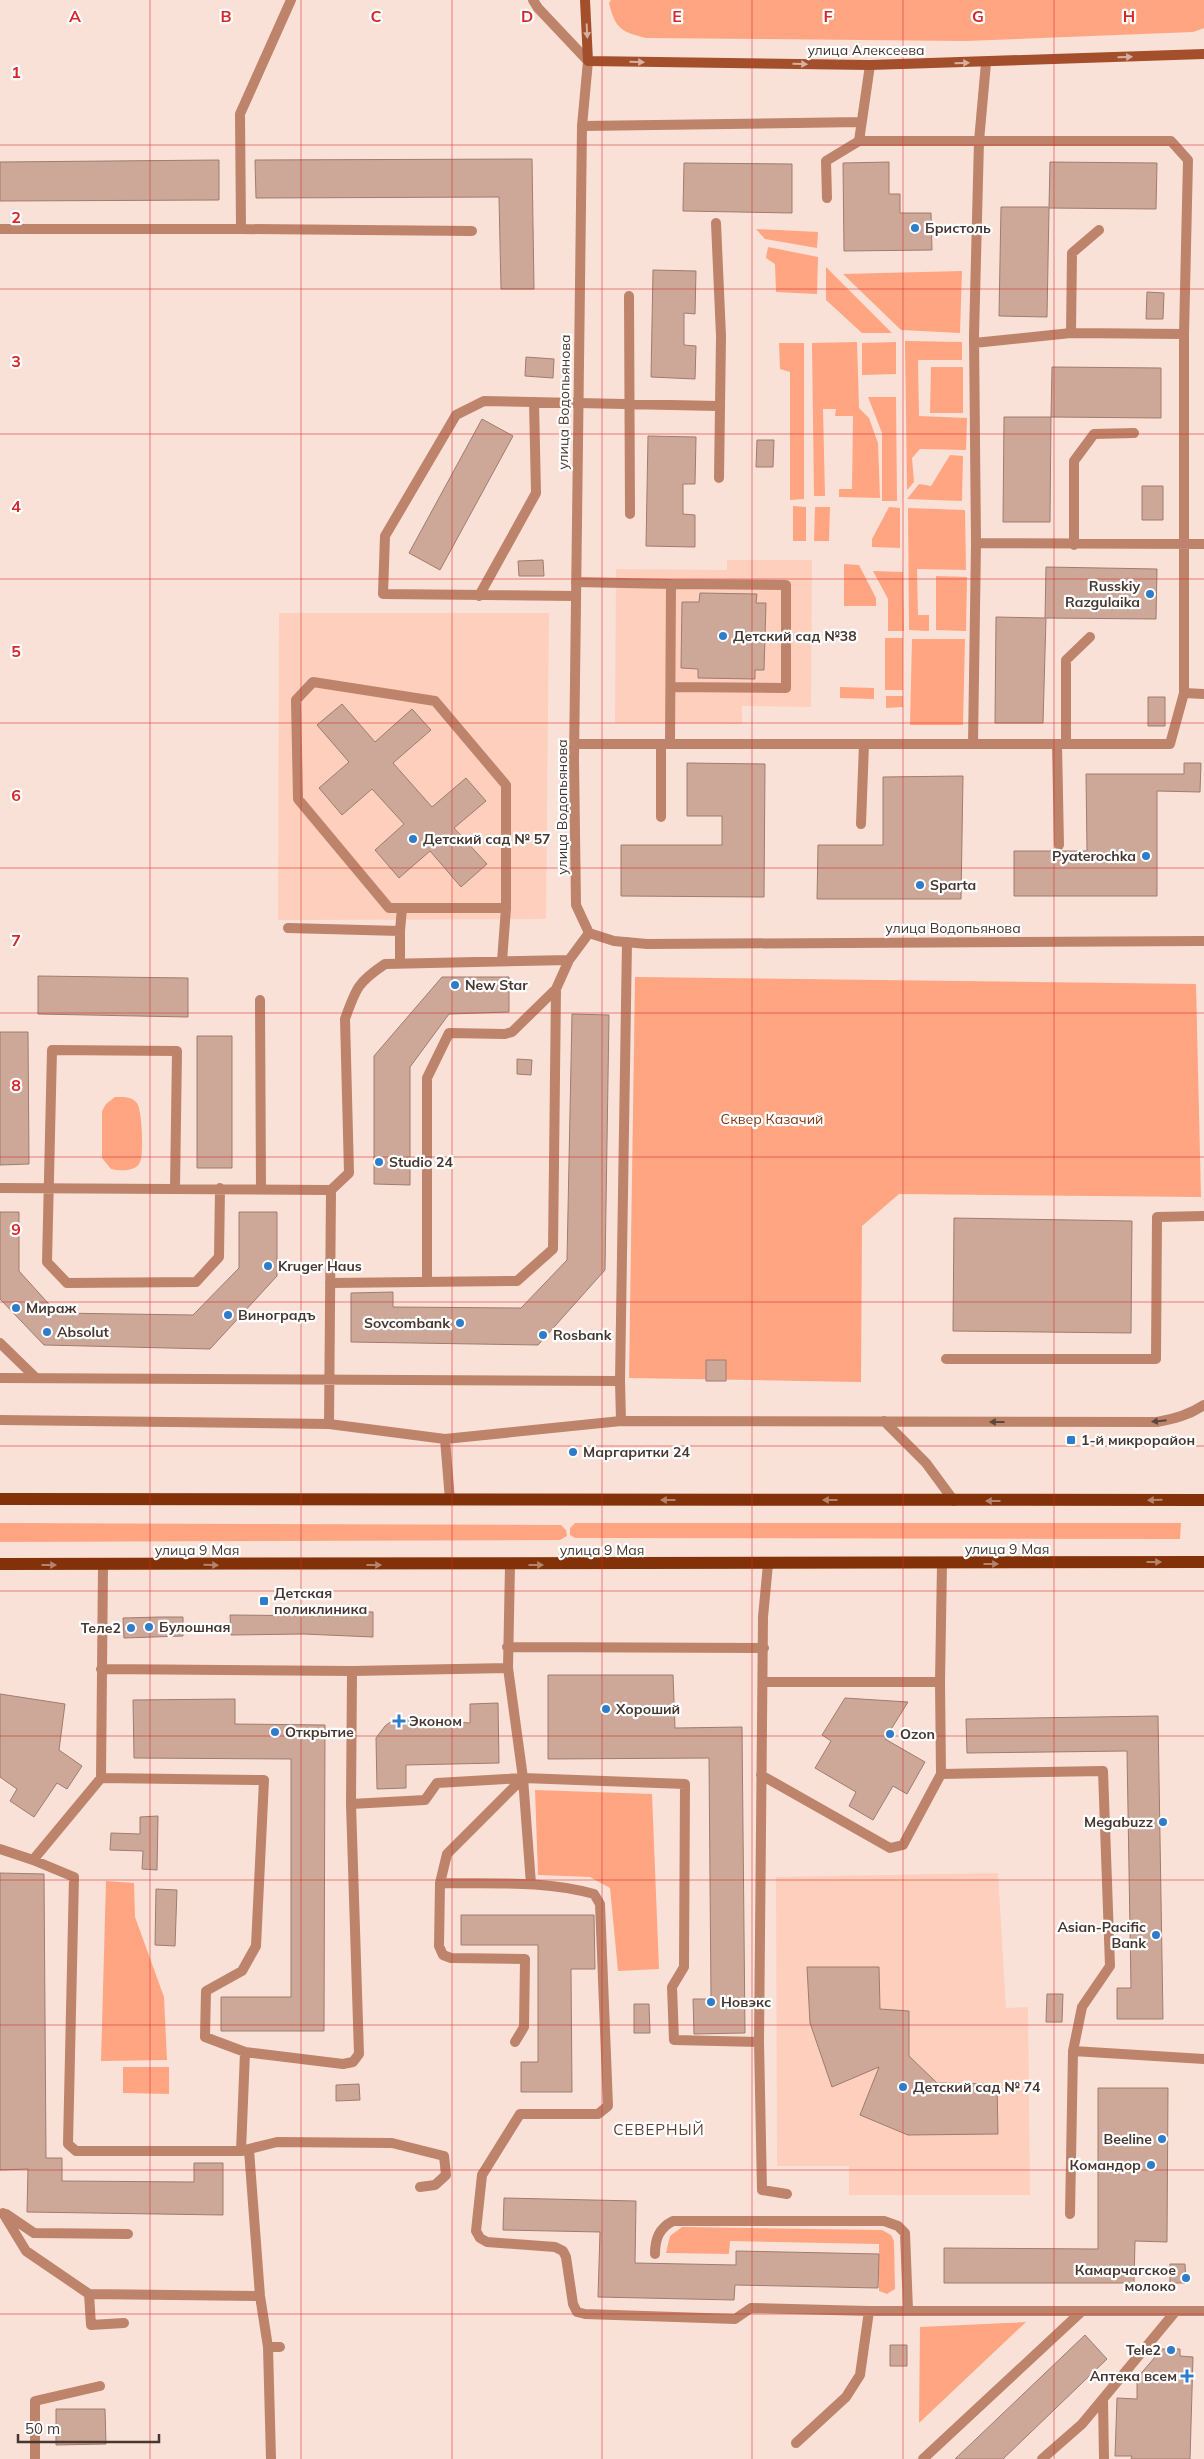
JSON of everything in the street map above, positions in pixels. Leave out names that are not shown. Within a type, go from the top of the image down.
[{"type":"main road","points":[[0,1499],[1204,1500]]},
{"type":"main road","name":"улица 9 Мая","points":[[0,1564],[510,1565],[1204,1562]]},
{"type":"street","points":[[241,230],[240,114],[291,0]]},
{"type":"street","points":[[533,0],[538,8],[588,61]]},
{"type":"street","points":[[585,0],[588,61]]},
{"type":"street","name":"улица Алексеева","points":[[588,61],[870,65],[986,63],[1204,54]]},
{"type":"street","name":"улица Водопьянова","points":[[588,61],[582,126],[575,744],[576,905],[589,933],[614,941],[628,942],[1204,940]]},
{"type":"street","points":[[973,744],[976,543],[974,343],[979,141],[986,63]]},
{"type":"street","points":[[859,141],[870,65]]},
{"type":"street","points":[[582,126],[861,122]]},
{"type":"street","points":[[575,744],[1170,744],[1184,693],[1184,334],[1188,160],[1171,141],[859,141],[826,161],[827,198]]},
{"type":"street","points":[[716,223],[721,336],[718,406],[719,478]]},
{"type":"street","points":[[0,230],[472,231]]},
{"type":"street","points":[[1071,333],[1072,253],[1099,230]]},
{"type":"street","points":[[629,296],[630,514]]},
{"type":"street","points":[[974,343],[1071,333],[1184,334]]},
{"type":"street","points":[[576,596],[383,594],[385,536],[456,415],[484,401],[578,401],[718,406]]},
{"type":"street","points":[[479,596],[536,493],[534,402]]},
{"type":"street","points":[[1074,545],[1074,461],[1094,434],[1134,433]]},
{"type":"street","points":[[976,543],[1185,546],[1204,544]]},
{"type":"street","points":[[576,582],[786,585],[786,688],[671,687]]},
{"type":"street","points":[[661,818],[665,744],[671,687],[671,584]]},
{"type":"street","points":[[1059,845],[1061,744],[1066,660],[1090,637]]},
{"type":"street","points":[[502,961],[506,908],[506,785],[435,701],[314,682],[296,700],[298,799],[388,908],[506,908]]},
{"type":"street","points":[[1184,693],[1204,694]]},
{"type":"street","points":[[861,824],[864,744]]},
{"type":"street","points":[[400,964],[402,908]]},
{"type":"street","points":[[288,928],[400,931]]},
{"type":"street","points":[[330,1283],[516,1281],[553,1249],[556,990],[569,960],[589,933]]},
{"type":"street","points":[[621,1420],[620,1381],[628,942]]},
{"type":"street","points":[[0,1188],[331,1190],[349,1173],[345,1018],[363,979],[385,964],[569,960]]},
{"type":"street","points":[[427,1282],[427,1078],[449,1033],[505,1034],[512,1032],[556,990]]},
{"type":"street","points":[[260,1000],[261,1189]]},
{"type":"street","points":[[175,1188],[177,1051],[52,1050],[47,1262],[67,1283],[196,1282],[219,1257],[220,1188]]},
{"type":"street","points":[[329,1424],[331,1190]]},
{"type":"street","points":[[946,1359],[1156,1359],[1157,1217],[1204,1216]]},
{"type":"street","points":[[0,1344],[36,1378]]},
{"type":"street","points":[[0,1378],[620,1381]]},
{"type":"street","points":[[0,1420],[329,1424],[445,1439],[621,1420],[1157,1422],[1177,1419],[1204,1405]]},
{"type":"street","points":[[884,1421],[926,1463],[954,1500]]},
{"type":"street","points":[[445,1439],[450,1500]]},
{"type":"street","points":[[768,1564],[763,1617],[764,1682],[761,1775],[759,2042],[762,2190],[786,2194]]},
{"type":"street","points":[[761,1775],[890,1848],[903,1845],[941,1774],[942,1564]]},
{"type":"street","points":[[33,1860],[101,1778],[103,1565]]},
{"type":"street","points":[[510,1565],[508,1668],[523,1778],[531,1884]]},
{"type":"street","points":[[507,1647],[764,1648]]},
{"type":"street","points":[[101,1669],[352,1671],[508,1668]]},
{"type":"street","points":[[101,1778],[264,1780],[256,1946],[242,1971],[206,1991],[205,2037],[245,2052],[343,2064],[353,2062],[359,2054],[351,1804],[352,1671]]},
{"type":"street","points":[[764,1682],[940,1682]]},
{"type":"street","points":[[941,1774],[1103,1770],[1110,1966],[1082,2007],[1073,2051],[1070,2214]]},
{"type":"street","points":[[515,2042],[524,2027],[525,1959],[451,1958],[443,1955],[440,1946],[440,1883],[447,1854],[523,1778]]},
{"type":"street","points":[[351,1804],[425,1800],[437,1782],[523,1778],[685,1784],[684,1967],[672,1987],[674,2040],[759,2042]]},
{"type":"street","points":[[0,1849],[33,1860],[74,1878],[68,2144],[76,2151],[245,2150],[277,2142],[392,2143],[444,2156],[446,2174],[435,2185],[420,2187]]},
{"type":"street","points":[[440,1883],[531,1884],[594,1894],[600,1904],[608,2106],[598,2114],[520,2114],[482,2175],[476,2231],[480,2238],[487,2242],[556,2247],[563,2251],[566,2258],[573,2304],[577,2312],[585,2314],[735,2319],[751,2308],[870,2312],[908,2310],[1175,2312],[1204,2310]]},
{"type":"street","points":[[1073,2051],[1204,2059]]},
{"type":"street","points":[[245,2052],[245,2150],[260,2296],[268,2347],[271,2459]]},
{"type":"street","points":[[2,2212],[26,2251],[89,2294],[260,2296]]},
{"type":"street","points":[[2,2212],[34,2232],[128,2234]]},
{"type":"street","points":[[655,2254],[657,2236],[667,2224],[673,2221],[884,2221],[898,2226],[905,2233],[908,2310]]},
{"type":"street","points":[[89,2294],[91,2325],[124,2323]]},
{"type":"street","points":[[796,2442],[846,2397],[860,2376],[870,2312]]},
{"type":"street","points":[[923,2459],[1081,2312]]},
{"type":"street","points":[[1042,2459],[1082,2424],[1175,2312]]},
{"type":"street","points":[[268,2347],[280,2347]]},
{"type":"street","points":[[35,2459],[35,2401],[100,2386]]},
{"type":"street","points":[[1103,2400],[1104,2459]]},
{"type":"shaded area","points":[[727,560],[812,560],[811,707],[742,706],[742,724],[615,723],[616,569],[727,570]]},
{"type":"shaded area","name":"Детский сад № 57","points":[[279,613],[549,613],[546,919],[278,920]]},
{"type":"shaded area","name":"Детский сад № 74","points":[[998,1873],[1006,2008],[1028,2007],[1030,2195],[849,2195],[849,2166],[777,2166],[776,1877]]},
{"type":"green space","points":[[611,0],[1204,0],[1204,28],[1193,32],[966,41],[646,38],[631,34],[617,24],[611,12],[609,3]]},
{"type":"green space","points":[[756,229],[818,232],[817,248],[765,239]]},
{"type":"green space","points":[[768,247],[818,257],[817,294],[776,292],[775,264],[766,258]]},
{"type":"green space","points":[[826,267],[892,333],[862,333],[826,300]]},
{"type":"green space","points":[[962,271],[960,333],[901,330],[843,274]]},
{"type":"green space","points":[[905,341],[962,342],[962,360],[918,360],[919,416],[967,418],[966,450],[920,449],[912,458],[914,482],[907,490]]},
{"type":"green space","points":[[857,342],[859,408],[869,418],[878,443],[880,498],[839,497],[839,489],[852,489],[853,416],[835,416],[836,409],[823,409],[825,496],[814,496],[812,343]]},
{"type":"green space","points":[[896,342],[896,374],[862,375],[862,343]]},
{"type":"green space","points":[[779,343],[804,343],[804,499],[790,500],[790,372],[780,369]]},
{"type":"green space","points":[[931,367],[963,367],[963,413],[930,413]]},
{"type":"green space","points":[[868,397],[896,397],[897,501],[882,501],[882,433]]},
{"type":"green space","points":[[950,455],[963,456],[962,501],[907,499],[919,484],[931,486]]},
{"type":"green space","points":[[793,506],[806,507],[806,541],[793,541]]},
{"type":"green space","points":[[815,507],[830,507],[829,541],[814,541]]},
{"type":"green space","points":[[889,507],[900,508],[900,548],[872,547],[872,539]]},
{"type":"green space","points":[[908,508],[965,510],[966,570],[917,569],[918,615],[929,615],[929,631],[909,630]]},
{"type":"green space","points":[[844,564],[859,565],[876,598],[876,606],[844,606]]},
{"type":"green space","points":[[873,571],[903,572],[904,631],[888,631],[888,599]]},
{"type":"green space","points":[[936,576],[967,577],[966,631],[936,630]]},
{"type":"green space","points":[[885,638],[903,638],[903,690],[885,690]]},
{"type":"green space","points":[[912,639],[965,639],[963,725],[910,725]]},
{"type":"green space","points":[[840,687],[874,688],[874,699],[840,698]]},
{"type":"green space","points":[[886,696],[903,696],[903,707],[886,708]]},
{"type":"green space","name":"Сквер Казачий","points":[[635,977],[1196,984],[1201,1197],[899,1194],[862,1226],[861,1382],[629,1378]]},
{"type":"green space","points":[[115,1097],[132,1099],[139,1107],[142,1142],[141,1158],[135,1168],[127,1170],[111,1169],[102,1158],[102,1111],[106,1104]]},
{"type":"green space","points":[[0,1523],[561,1525],[566,1530],[567,1536],[560,1540],[0,1542]]},
{"type":"green space","points":[[575,1523],[1181,1523],[1180,1539],[575,1538],[570,1535],[570,1528]]},
{"type":"green space","points":[[535,1790],[652,1794],[659,1969],[618,1971],[610,1888],[590,1877],[538,1875]]},
{"type":"green space","points":[[106,1881],[134,1883],[135,1917],[164,1997],[167,2060],[101,2061]]},
{"type":"green space","points":[[123,2067],[169,2067],[169,2094],[123,2093]]},
{"type":"green space","points":[[682,2227],[882,2230],[891,2235],[894,2241],[895,2289],[887,2294],[879,2291],[879,2244],[730,2241],[729,2254],[666,2253],[670,2236]]},
{"type":"green space","points":[[1026,2322],[919,2423],[920,2327]]},
{"type":"building","points":[[532,159],[534,289],[501,289],[499,197],[256,198],[255,160]]},
{"type":"building","points":[[219,160],[219,200],[0,201],[0,162]]},
{"type":"building","points":[[889,162],[889,194],[900,194],[900,213],[931,213],[932,250],[844,251],[843,163]]},
{"type":"building","points":[[1050,162],[1157,163],[1156,209],[1049,208],[1047,317],[999,316],[1001,207],[1049,207]]},
{"type":"building","points":[[684,163],[792,164],[792,213],[683,211]]},
{"type":"building","points":[[653,270],[696,271],[695,314],[684,313],[684,345],[696,346],[695,379],[651,377]]},
{"type":"building","points":[[1147,292],[1164,293],[1163,319],[1146,319]]},
{"type":"building","points":[[526,357],[554,359],[553,378],[525,376]]},
{"type":"building","points":[[1052,367],[1161,368],[1161,418],[1051,417]]},
{"type":"building","points":[[1004,417],[1051,417],[1050,522],[1003,522]]},
{"type":"building","points":[[482,419],[513,436],[440,570],[409,553]]},
{"type":"building","points":[[648,436],[696,437],[695,484],[683,484],[683,514],[695,515],[695,547],[646,546]]},
{"type":"building","points":[[757,440],[774,440],[773,467],[756,467]]},
{"type":"building","points":[[1142,486],[1163,486],[1163,520],[1142,520]]},
{"type":"building","points":[[543,560],[544,576],[519,576],[518,561]]},
{"type":"building","points":[[1046,567],[1157,569],[1156,619],[1046,618],[1043,723],[995,723],[996,617],[1045,618]]},
{"type":"building","name":"Детский сад №38","points":[[700,593],[757,594],[756,603],[766,603],[764,670],[755,670],[755,679],[698,678],[698,669],[681,668],[682,602],[699,602]]},
{"type":"building","points":[[1148,697],[1165,697],[1165,726],[1148,726]]},
{"type":"building","points":[[342,704],[375,742],[412,709],[431,730],[393,763],[432,807],[466,778],[486,801],[454,828],[487,864],[461,887],[430,851],[399,878],[375,850],[404,824],[372,789],[342,815],[319,788],[349,762],[317,725]]},
{"type":"building","points":[[687,763],[765,764],[764,897],[621,896],[621,845],[722,845],[722,816],[687,816]]},
{"type":"building","points":[[1184,763],[1201,763],[1200,792],[1157,791],[1157,896],[1014,896],[1014,851],[1087,851],[1086,774],[1184,774]]},
{"type":"building","points":[[963,776],[961,899],[817,899],[818,845],[883,845],[883,777]]},
{"type":"building","points":[[38,976],[188,978],[188,1017],[38,1014]]},
{"type":"building","points":[[442,977],[509,977],[509,1012],[449,1014],[410,1067],[410,1185],[374,1184],[374,1056]]},
{"type":"building","points":[[572,1014],[609,1015],[605,1270],[538,1345],[351,1342],[351,1293],[393,1292],[393,1307],[521,1308],[567,1260]]},
{"type":"building","points":[[0,1032],[28,1032],[29,1164],[0,1165]]},
{"type":"building","points":[[197,1036],[232,1036],[232,1168],[197,1168]]},
{"type":"building","points":[[517,1059],[532,1060],[531,1075],[517,1074]]},
{"type":"building","points":[[0,1212],[19,1212],[19,1271],[57,1313],[193,1315],[239,1268],[239,1212],[277,1212],[277,1276],[210,1349],[44,1345],[0,1299]]},
{"type":"building","points":[[954,1218],[1132,1221],[1131,1333],[953,1331]]},
{"type":"building","points":[[706,1360],[726,1360],[726,1381],[706,1381]]},
{"type":"building","points":[[335,1611],[373,1612],[373,1637],[304,1634],[231,1635],[230,1615],[335,1616]]},
{"type":"building","points":[[183,1617],[183,1636],[124,1638],[123,1618]]},
{"type":"building","points":[[548,1675],[673,1675],[675,1728],[742,1727],[745,2033],[694,2034],[693,1999],[711,1999],[709,1758],[548,1759]]},
{"type":"building","points":[[0,1694],[65,1704],[59,1750],[82,1766],[67,1789],[57,1783],[34,1817],[10,1801],[17,1789],[0,1777]]},
{"type":"building","points":[[845,1698],[908,1702],[885,1739],[925,1762],[907,1794],[893,1786],[873,1820],[849,1806],[856,1792],[815,1768],[831,1741],[822,1735]]},
{"type":"building","points":[[235,1699],[235,1724],[325,1725],[324,2031],[221,2031],[221,1997],[291,1997],[291,1759],[134,1758],[133,1700]]},
{"type":"building","points":[[498,1703],[499,1763],[406,1765],[406,1788],[377,1789],[376,1738],[385,1726],[396,1718],[470,1723],[470,1704]]},
{"type":"building","points":[[1158,1716],[1163,2019],[1117,2019],[1117,1988],[1131,1988],[1127,1751],[967,1753],[966,1719]]},
{"type":"building","points":[[158,1816],[157,1870],[142,1869],[143,1851],[110,1850],[111,1833],[140,1834],[140,1817]]},
{"type":"building","points":[[0,1873],[44,1874],[46,2158],[62,2158],[62,2181],[194,2182],[194,2163],[223,2163],[223,2215],[27,2212],[28,2169],[0,2170]]},
{"type":"building","points":[[156,1889],[177,1890],[175,1946],[155,1945]]},
{"type":"building","points":[[461,1915],[594,1915],[595,1969],[571,1969],[572,2092],[521,2092],[521,2062],[538,2062],[538,1945],[461,1945]]},
{"type":"building","points":[[807,1967],[879,1967],[880,2009],[909,2011],[909,2056],[937,2083],[997,2084],[998,2134],[908,2135],[860,2115],[879,2067],[832,2087],[810,2023]]},
{"type":"building","points":[[1047,1994],[1063,1994],[1062,2022],[1046,2022]]},
{"type":"building","points":[[634,2004],[649,2004],[650,2033],[634,2033]]},
{"type":"building","points":[[359,2084],[360,2100],[336,2101],[336,2085]]},
{"type":"building","points":[[1098,2088],[1168,2088],[1167,2242],[1135,2241],[1134,2283],[944,2283],[944,2248],[1098,2249]]},
{"type":"building","points":[[504,2198],[636,2201],[635,2263],[736,2265],[736,2251],[879,2254],[878,2288],[735,2285],[734,2300],[598,2297],[600,2232],[503,2230]]},
{"type":"building","points":[[1170,2264],[1185,2264],[1186,2283],[1170,2283]]},
{"type":"building","points":[[1085,2335],[1107,2359],[1003,2459],[955,2459]]},
{"type":"building","points":[[890,2345],[907,2345],[907,2366],[890,2366]]},
{"type":"building","points":[[1162,2349],[1180,2349],[1180,2356],[1193,2357],[1190,2459],[1131,2459],[1132,2456],[1115,2456],[1117,2398],[1137,2399],[1137,2378]]},
{"type":"building","points":[[56,2409],[105,2409],[106,2444],[56,2445]]},
{"type":"place","name":"Бристоль","points":[[915,228]]},
{"type":"place","name":"Russkiy Razgulaika","points":[[1150,594]]},
{"type":"place","name":"Детский сад №38","points":[[723,636]]},
{"type":"place","name":"Детский сад № 57","points":[[413,839]]},
{"type":"place","name":"Pyaterochka","points":[[1146,856]]},
{"type":"place","name":"Sparta","points":[[920,885]]},
{"type":"place","name":"New Star","points":[[455,985]]},
{"type":"place","name":"Studio 24","points":[[379,1162]]},
{"type":"place","name":"Kruger Haus","points":[[268,1266]]},
{"type":"place","name":"Мираж","points":[[16,1308]]},
{"type":"place","name":"Виноградъ","points":[[228,1315]]},
{"type":"place","name":"Sovcombank","points":[[460,1323]]},
{"type":"place","name":"Absolut","points":[[47,1332]]},
{"type":"place","name":"Rosbank","points":[[543,1335]]},
{"type":"place","name":"1-й микрорайон","points":[[1071,1440]]},
{"type":"place","name":"Маргаритки 24","points":[[573,1452]]},
{"type":"place","name":"Детская поликлиника","points":[[264,1601]]},
{"type":"place","name":"Булошная","points":[[149,1627]]},
{"type":"place","name":"Теле2","points":[[131,1628]]},
{"type":"place","name":"Хороший","points":[[606,1709]]},
{"type":"place","name":"Эконом","points":[[399,1721]]},
{"type":"place","name":"Открытие","points":[[275,1732]]},
{"type":"place","name":"Ozon","points":[[890,1734]]},
{"type":"place","name":"Megabuzz","points":[[1163,1822]]},
{"type":"place","name":"Asian-Pacific Bank","points":[[1156,1935]]},
{"type":"place","name":"Новэкс","points":[[711,2002]]},
{"type":"place","name":"Детский сад № 74","points":[[903,2087]]},
{"type":"place","name":"Beeline","points":[[1162,2139]]},
{"type":"place","name":"Командор","points":[[1151,2165]]},
{"type":"place","name":"Камарчагское молоко","points":[[1186,2278]]},
{"type":"place","name":"Tele2","points":[[1171,2350]]},
{"type":"place","name":"Аптека всем","points":[[1187,2376]]},
{"type":"district","name":"СЕВЕРНЫЙ","points":[[659,2129]]}]
